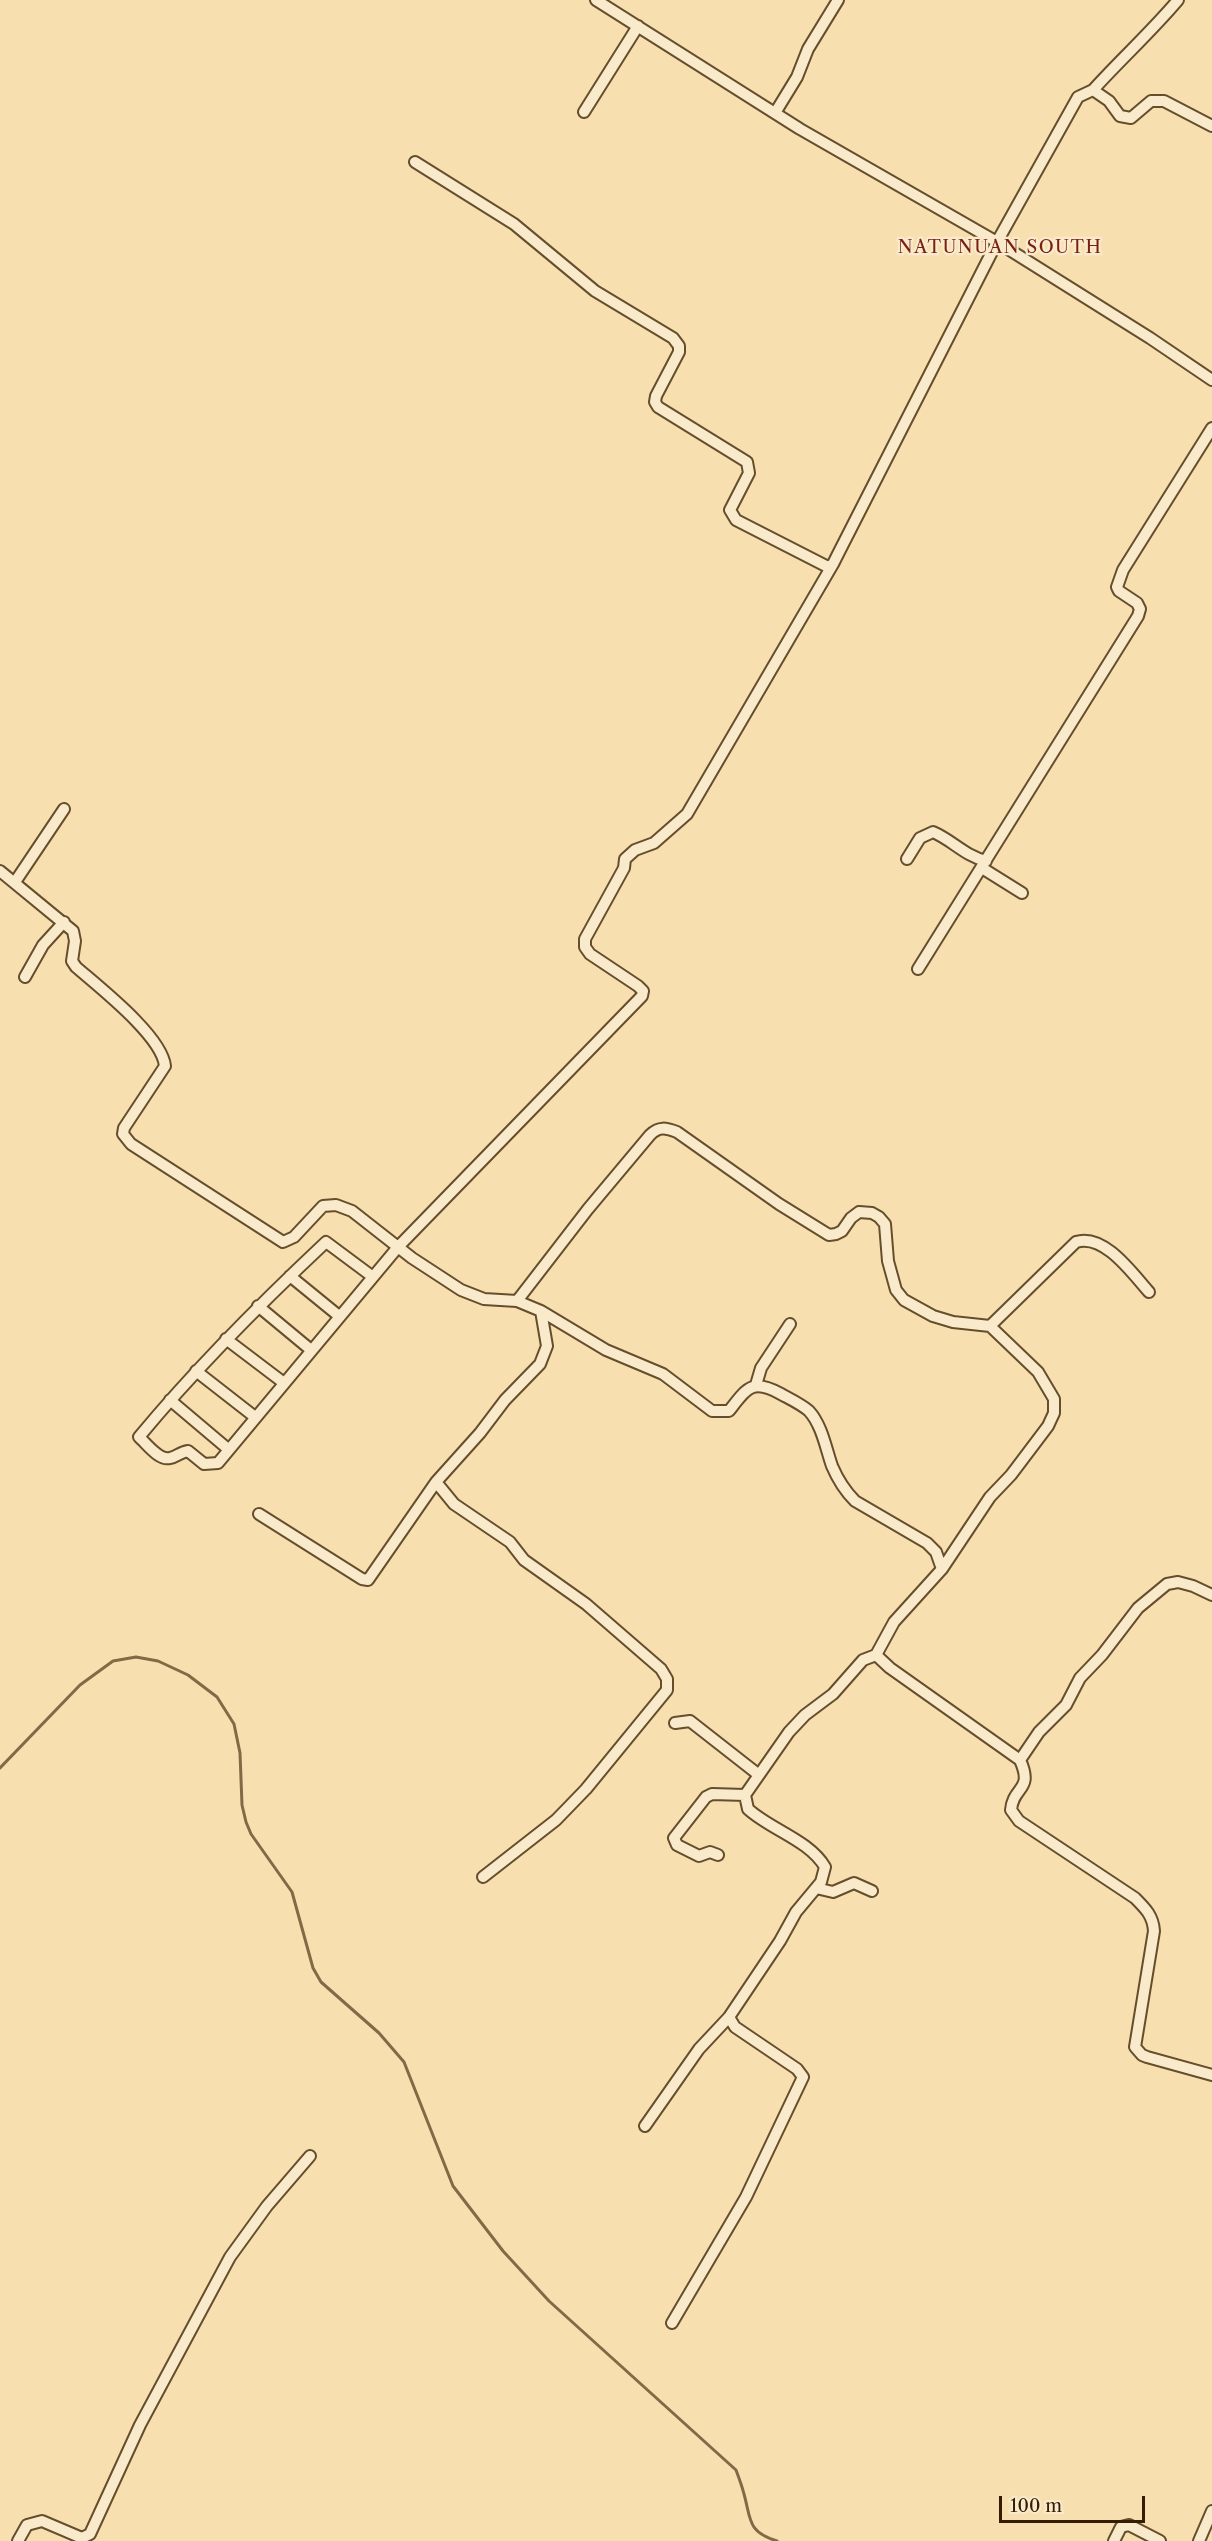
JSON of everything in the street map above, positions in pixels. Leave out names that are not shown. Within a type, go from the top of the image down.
[{"type":"street","points":[[596,0],[775,113],[997,242],[1150,338],[1212,380]]},
{"type":"street","points":[[775,113],[797,77],[808,49],[838,0]]},
{"type":"street","points":[[372,1277],[326,1242],[226,1339],[139,1437],[158,1455],[167,1459],[188,1451],[204,1464],[218,1462],[398,1246],[642,996],[643,991],[638,986],[590,954],[585,947],[585,939],[624,868],[625,859],[634,850],[654,843],[687,814],[833,564],[997,242],[1078,97],[1093,90],[1123,57],[1148,36],[1178,0]]},
{"type":"street","points":[[584,112],[638,26]]},
{"type":"street","points":[[1093,90],[1109,101],[1120,116],[1131,118],[1151,101],[1164,101],[1212,126]]},
{"type":"street","points":[[415,162],[514,224],[595,291],[673,338],[679,346],[679,352],[655,402],[658,407],[747,462],[749,473],[730,510],[736,520],[820,565],[828,567],[833,564]]},
{"type":"street","points":[[918,969],[1138,616],[1140,609],[1137,603],[1119,591],[1117,587],[1123,570],[1212,428]]},
{"type":"street","points":[[15,882],[64,809]]},
{"type":"street","points":[[907,860],[920,838],[933,832],[1022,893]]},
{"type":"street","points":[[0,871],[64,922],[75,936],[72,956],[76,967],[145,1031],[165,1059],[165,1066],[124,1128],[123,1134],[126,1140],[283,1242],[294,1237],[323,1206],[336,1205],[352,1211],[441,1278],[471,1296],[499,1301],[517,1301],[541,1311],[606,1350],[663,1374],[712,1411],[729,1411],[745,1391],[756,1385],[761,1368],[790,1324]]},
{"type":"street","points":[[25,977],[43,945],[64,922]]},
{"type":"street","points":[[517,1301],[588,1209],[650,1135],[657,1128],[666,1128],[677,1132],[779,1204],[829,1235],[842,1231],[851,1218],[859,1212],[872,1213],[879,1217],[885,1224],[888,1261],[897,1290],[904,1300],[943,1319],[990,1326],[1038,1372],[1054,1399],[1054,1413],[1048,1426],[1011,1475],[990,1497],[942,1569],[894,1622],[876,1655],[863,1660],[833,1694],[804,1715],[745,1795],[748,1809],[757,1817],[820,1859],[825,1867],[821,1882],[796,1912],[780,1941],[729,2017],[699,2049],[645,2126]]},
{"type":"street","points":[[990,1326],[1076,1242],[1086,1238],[1099,1242],[1149,1293]]},
{"type":"street","points":[[290,1276],[339,1316]]},
{"type":"street","points":[[258,1306],[311,1350]]},
{"type":"street","points":[[259,1514],[362,1579],[368,1580],[436,1482],[480,1433],[505,1400],[540,1364],[547,1346],[541,1311]]},
{"type":"street","points":[[226,1339],[284,1383]]},
{"type":"street","points":[[196,1371],[255,1417]]},
{"type":"street","points":[[756,1385],[772,1390],[811,1413],[833,1468],[846,1492],[855,1501],[927,1542],[936,1552],[942,1569]]},
{"type":"street","points":[[170,1400],[228,1449]]},
{"type":"street","points":[[436,1482],[454,1504],[510,1542],[524,1560],[586,1604],[661,1669],[667,1679],[667,1690],[662,1697],[568,1809],[483,1877]]},
{"type":"street","points":[[1020,1760],[1039,1732],[1066,1705],[1080,1678],[1102,1655],[1138,1608],[1167,1584],[1178,1582],[1212,1595]]},
{"type":"street","points":[[876,1655],[890,1668],[1020,1760],[1025,1772],[1025,1781],[1013,1800],[1011,1810],[1014,1815],[1135,1898],[1153,1919],[1154,1931],[1136,2047],[1147,2057],[1212,2075]]},
{"type":"street","points":[[675,1723],[690,1721],[759,1775]]},
{"type":"street","points":[[718,1855],[710,1852],[699,1856],[677,1845],[674,1838],[705,1797],[712,1794],[745,1795]]},
{"type":"street","points":[[816,1888],[832,1892],[854,1883],[872,1891]]},
{"type":"street","points":[[672,2323],[746,2197],[802,2083],[803,2077],[798,2068],[735,2027],[729,2017]]},
{"type":"street","points":[[18,2541],[27,2525],[42,2520],[82,2538],[90,2534],[140,2425],[230,2257],[267,2206],[310,2156]]},
{"type":"street","points":[[1199,2541],[1212,2511]]},
{"type":"street","points":[[1114,2541],[1121,2527],[1130,2525],[1160,2541]]},
{"type":"waterway","points":[[0,1768],[80,1685],[113,1661],[136,1657],[158,1661],[188,1675],[217,1697],[234,1724],[240,1753],[242,1805],[246,1822],[251,1834],[292,1892],[313,1968],[321,1982],[379,2033],[404,2062],[453,2186],[503,2251],[549,2301],[736,2470],[752,2524],[760,2533],[777,2541]]},
{"type":"district","name":"NATUNUAN SOUTH","points":[[1000,248]]}]
